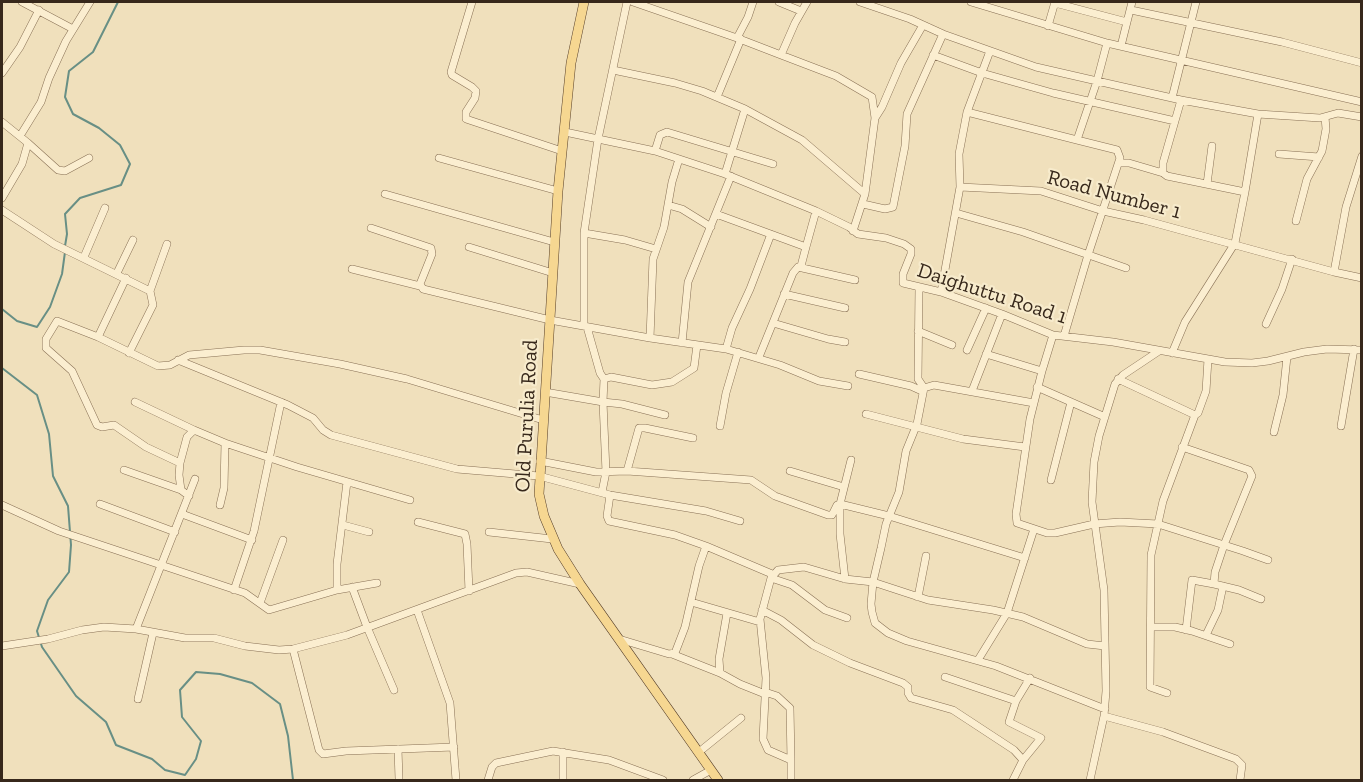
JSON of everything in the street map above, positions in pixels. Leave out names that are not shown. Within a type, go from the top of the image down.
[{"type":"main road","name":"Old Purulia Road","points":[[584,2],[571,63],[558,191],[539,494],[552,539],[580,584],[718,780]]},
{"type":"street","points":[[22,2],[73,29]]},
{"type":"street","points":[[20,136],[40,102],[57,58],[90,2]]},
{"type":"street","points":[[472,2],[451,72],[476,92],[466,112],[466,118],[562,151]]},
{"type":"street","points":[[602,492],[606,472],[604,380],[587,327],[584,326],[584,233],[598,139],[627,2]]},
{"type":"street","points":[[633,2],[739,38],[836,76],[868,94],[874,103],[875,118],[865,194],[853,231]]},
{"type":"street","points":[[717,97],[753,2]]},
{"type":"street","points":[[779,2],[801,11]]},
{"type":"street","points":[[782,55],[807,2]]},
{"type":"street","points":[[860,2],[1036,67],[1096,81],[1258,114],[1325,117],[1338,113],[1362,117]]},
{"type":"street","points":[[971,2],[1107,43],[1362,102]]},
{"type":"street","points":[[1048,26],[1055,2],[1127,22]]},
{"type":"street","points":[[1121,46],[1132,2]]},
{"type":"street","points":[[1172,98],[1196,2]]},
{"type":"street","points":[[2,73],[20,46],[39,10]]},
{"type":"street","points":[[1131,10],[1282,42],[1362,63]]},
{"type":"street","points":[[875,118],[901,63],[923,25]]},
{"type":"street","points":[[862,204],[885,209],[893,207],[905,146],[907,114],[943,34]]},
{"type":"street","points":[[1077,140],[1107,43]]},
{"type":"street","points":[[940,292],[956,213],[960,186],[959,154],[967,112],[990,51]]},
{"type":"street","points":[[933,55],[982,73],[1053,93],[1175,121]]},
{"type":"street","points":[[613,70],[675,82],[745,109],[802,140],[865,194]]},
{"type":"street","points":[[1163,172],[1162,168],[1181,100]]},
{"type":"street","points":[[682,343],[688,282],[716,214],[728,175],[731,151],[745,109]]},
{"type":"street","points":[[967,112],[1117,150],[1120,154],[1120,163],[1088,255],[1064,336]]},
{"type":"street","points":[[1172,353],[1185,322],[1235,243],[1258,114]]},
{"type":"street","points":[[1296,221],[1307,179],[1319,157],[1326,129],[1325,117]]},
{"type":"street","points":[[2,122],[58,170],[65,171],[89,158]]},
{"type":"street","name":"Daighuttu Road 1","points":[[565,132],[655,151],[728,175],[816,211],[853,231],[886,238],[908,246],[911,254],[902,279],[903,283],[940,292],[1053,335],[1113,342],[1208,359],[1252,363],[1316,351],[1358,350]]},
{"type":"street","points":[[655,151],[660,135],[664,132],[773,164]]},
{"type":"street","points":[[2,198],[22,164],[28,143]]},
{"type":"street","points":[[1207,184],[1212,146]]},
{"type":"street","points":[[1279,154],[1319,157]]},
{"type":"street","points":[[439,158],[558,191]]},
{"type":"street","points":[[650,338],[651,271],[664,227],[679,159]]},
{"type":"street","points":[[1334,272],[1346,207],[1361,159]]},
{"type":"street","points":[[1120,163],[1129,163],[1163,172],[1167,176],[1245,192]]},
{"type":"street","name":"Road Number 1","points":[[960,186],[1041,191],[1103,211],[1235,243],[1362,278]]},
{"type":"street","points":[[385,194],[554,242]]},
{"type":"street","points":[[668,206],[682,209],[711,227]]},
{"type":"street","points":[[84,257],[105,208]]},
{"type":"street","points":[[2,210],[54,244],[150,291]]},
{"type":"street","points":[[801,266],[816,211]]},
{"type":"street","points":[[956,213],[1014,229],[1126,268]]},
{"type":"street","points":[[716,214],[806,247]]},
{"type":"street","points":[[371,228],[431,248],[432,255],[420,286]]},
{"type":"street","points":[[584,233],[625,240],[656,249]]},
{"type":"street","points":[[726,349],[732,328],[771,234]]},
{"type":"street","points":[[117,273],[133,240]]},
{"type":"street","points":[[129,353],[153,304],[150,291],[167,244]]},
{"type":"street","points":[[469,247],[553,273]]},
{"type":"street","points":[[1266,324],[1292,260]]},
{"type":"street","points":[[759,357],[795,269],[801,266],[855,280]]},
{"type":"street","points":[[352,269],[550,320],[726,349],[759,357],[819,381],[848,386]]},
{"type":"street","points":[[98,337],[126,278]]},
{"type":"street","points":[[919,288],[918,379],[923,389],[918,418],[906,451],[896,501],[889,516],[873,582],[870,604],[875,622],[880,628],[907,641],[978,660],[1029,678],[1104,712],[1236,759],[1242,765],[1240,780]]},
{"type":"street","points":[[784,294],[845,308]]},
{"type":"street","points":[[968,350],[986,308]]},
{"type":"street","points":[[972,391],[1002,314]]},
{"type":"street","points":[[180,463],[146,447],[117,426],[97,425],[72,371],[46,348],[45,344],[56,322],[60,320],[158,366],[170,365],[189,355],[260,350],[407,379],[543,420]]},
{"type":"street","points":[[773,322],[845,342]]},
{"type":"street","points":[[918,331],[952,345]]},
{"type":"street","points":[[1053,335],[1041,371],[1025,447],[1016,520],[1021,526],[1055,533],[1094,524],[1120,522],[1158,525],[1268,560]]},
{"type":"street","points":[[604,380],[611,377],[652,385],[672,382],[694,368],[697,345]]},
{"type":"street","points":[[1341,426],[1358,350]]},
{"type":"street","points":[[1090,780],[1104,712],[1104,590],[1092,502],[1094,462],[1105,417],[1118,379],[1159,351]]},
{"type":"street","points":[[720,426],[726,393],[738,352]]},
{"type":"street","points":[[986,354],[1041,371]]},
{"type":"street","points":[[1274,432],[1283,394],[1287,357]]},
{"type":"street","points":[[1167,693],[1150,687],[1150,569],[1163,501],[1182,447],[1206,391],[1208,359]]},
{"type":"street","points":[[177,360],[281,402],[313,418],[323,430],[331,435],[457,469],[539,476],[610,495],[706,511],[740,521]]},
{"type":"street","points":[[859,374],[923,389],[934,385],[1034,403]]},
{"type":"street","points":[[1118,379],[1195,415]]},
{"type":"street","points":[[1037,387],[1105,417]]},
{"type":"street","points":[[545,392],[622,404],[665,415]]},
{"type":"street","points":[[135,402],[225,443],[410,500]]},
{"type":"street","points":[[234,590],[252,540],[281,402]]},
{"type":"street","points":[[1051,480],[1071,402]]},
{"type":"street","points":[[866,414],[963,439],[1025,447]]},
{"type":"street","points":[[627,471],[639,428],[693,438]]},
{"type":"street","points":[[181,490],[180,463],[187,437],[194,430]]},
{"type":"street","points":[[220,506],[223,495],[225,443]]},
{"type":"street","points":[[1182,447],[1249,470],[1252,476],[1224,545],[1215,572],[1214,584]]},
{"type":"street","points":[[849,579],[840,534],[840,504],[851,460]]},
{"type":"street","points":[[540,461],[606,472],[627,471],[751,480],[775,496],[828,515],[832,515],[837,505],[840,504]]},
{"type":"street","points":[[124,470],[181,490],[189,496]]},
{"type":"street","points":[[790,471],[844,486]]},
{"type":"street","points":[[136,629],[195,479]]},
{"type":"street","points":[[338,590],[337,564],[347,482]]},
{"type":"street","points":[[610,495],[607,516],[609,521],[675,536],[706,546],[792,585],[825,610],[847,618]]},
{"type":"street","points":[[100,504],[175,532]]},
{"type":"street","points":[[840,504],[889,516],[1025,558]]},
{"type":"street","points":[[2,505],[59,531],[244,593],[269,610],[338,590],[377,583]]},
{"type":"street","points":[[182,514],[252,540]]},
{"type":"street","points":[[418,522],[465,534],[468,544],[470,591]]},
{"type":"street","points":[[343,525],[369,532]]},
{"type":"street","points":[[978,660],[1007,613],[1034,530]]},
{"type":"street","points":[[489,532],[552,539]]},
{"type":"street","points":[[260,603],[283,540]]},
{"type":"street","points":[[672,654],[677,650],[685,627],[700,559],[706,546]]},
{"type":"street","points":[[918,597],[926,556]]},
{"type":"street","points":[[791,760],[771,752],[764,744],[765,693],[760,622],[771,576],[778,570],[798,567],[873,582],[918,597],[1007,613],[1036,622],[1087,644],[1104,646]]},
{"type":"street","points":[[2,646],[48,639],[93,628],[136,629],[184,638],[214,638],[245,646],[294,650],[368,627],[522,572],[580,584]]},
{"type":"street","points":[[1186,630],[1192,580],[1239,590],[1261,599]]},
{"type":"street","points":[[1206,635],[1218,610],[1222,586]]},
{"type":"street","points":[[352,587],[394,690]]},
{"type":"street","points":[[691,602],[760,622]]},
{"type":"street","points":[[417,610],[450,703],[456,780]]},
{"type":"street","points":[[762,610],[781,620],[813,645],[852,664],[906,684],[911,698],[953,710],[1014,750],[1023,760]]},
{"type":"street","points":[[720,673],[719,659],[727,613]]},
{"type":"street","points":[[1151,627],[1186,630],[1230,644]]},
{"type":"street","points":[[138,699],[153,633]]},
{"type":"street","points":[[620,639],[672,654],[720,673],[740,684],[777,696],[790,708],[791,780]]},
{"type":"street","points":[[294,650],[319,750],[323,754],[454,747]]},
{"type":"street","points":[[945,677],[1016,701]]},
{"type":"street","points":[[1014,779],[1023,760],[1041,738],[1009,722],[1016,701],[1029,678]]},
{"type":"street","points":[[699,752],[741,718]]},
{"type":"street","points":[[398,749],[399,779]]},
{"type":"street","points":[[488,780],[492,767],[496,763],[543,752],[563,752],[609,760],[663,780]]},
{"type":"street","points":[[563,752],[563,780]]},
{"type":"street","points":[[693,780],[711,770]]},
{"type":"waterway","points":[[65,246],[67,234],[65,214],[80,198],[121,185],[130,164],[120,145],[99,128],[73,114],[65,97],[69,71],[93,52],[118,2]]},
{"type":"waterway","points":[[2,309],[17,321],[37,327],[50,307],[62,274],[65,252]]},
{"type":"waterway","points":[[2,368],[37,395],[49,434],[53,476],[68,506],[71,545],[69,572],[48,600],[37,631],[42,647],[76,696],[106,722],[116,745],[152,759],[165,770],[185,775],[196,759],[201,741],[182,717],[180,690],[196,672],[220,674],[252,683],[280,704],[288,736],[293,780]]}]
